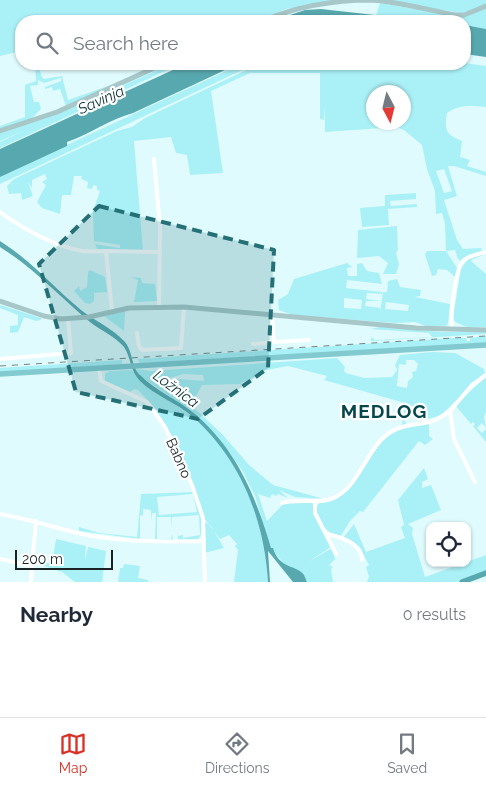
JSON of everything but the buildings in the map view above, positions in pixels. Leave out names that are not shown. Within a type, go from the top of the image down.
[{"type":"main road","points":[[0,374],[466,345],[486,347]]},
{"type":"street","points":[[373,0],[456,15],[464,15],[486,6]]},
{"type":"street","points":[[276,15],[305,7],[378,0]]},
{"type":"street","points":[[0,131],[57,112],[150,70]]},
{"type":"street","points":[[154,159],[159,209],[159,306]]},
{"type":"street","points":[[0,212],[31,234],[83,251],[160,252]]},
{"type":"street","points":[[106,251],[112,311]]},
{"type":"street","points":[[452,330],[451,317],[460,265],[469,257],[486,252]]},
{"type":"street","points":[[0,301],[44,316],[68,319],[112,311],[159,306],[452,330],[486,330]]},
{"type":"street","points":[[137,332],[138,346],[142,350],[181,348],[184,307]]},
{"type":"street","points":[[272,315],[274,342]]},
{"type":"street","points":[[0,359],[71,353],[68,319]]},
{"type":"street","points":[[253,344],[309,340]]},
{"type":"street","name":"Babno","points":[[99,368],[101,381],[147,402],[161,420],[188,477],[203,518],[205,582]]},
{"type":"street","points":[[282,503],[294,500],[318,501],[330,499],[342,492],[376,446],[389,433],[430,422],[450,411],[472,386],[486,375]]},
{"type":"street","points":[[450,411],[454,439],[475,482]]},
{"type":"street","points":[[318,501],[315,505],[315,513],[336,554]]},
{"type":"street","points":[[0,514],[36,520],[86,534],[121,539],[203,541]]},
{"type":"street","points":[[31,582],[36,520]]},
{"type":"street","points":[[327,534],[357,546],[361,552],[362,560]]},
{"type":"street","points":[[0,559],[32,566]]},
{"type":"highlighted area","points":[[99,206],[274,250],[268,368],[198,419],[76,392],[39,264]]},
{"type":"shaded area","points":[[0,0],[354,0],[286,9],[272,15],[15,15],[15,52],[0,56]]},
{"type":"shaded area","points":[[376,0],[486,0],[486,4],[462,13]]},
{"type":"shaded area","points":[[380,3],[450,15],[376,15]]},
{"type":"shaded area","points":[[486,7],[486,29],[471,26],[471,15],[459,15]]},
{"type":"shaded area","points":[[321,9],[374,15],[290,15],[305,10]]},
{"type":"shaded area","points":[[471,26],[486,29],[486,57],[471,55]]},
{"type":"shaded area","points":[[471,64],[486,66],[486,107],[461,107],[447,113],[447,131],[462,141],[460,157],[470,160],[467,166],[486,172],[486,176],[454,166],[448,166],[457,196],[444,200],[457,240],[463,249],[481,248],[482,251],[470,255],[461,261],[458,259],[455,250],[446,251],[445,223],[442,213],[436,214],[435,191],[427,169],[422,145],[404,130],[411,130],[411,85],[366,85],[366,129],[325,132],[325,107],[324,120],[320,119],[320,73],[250,73],[211,91],[223,173],[190,175],[187,155],[176,153],[171,137],[134,141],[143,251],[97,249],[95,244],[120,248],[120,245],[94,241],[93,211],[100,191],[97,190],[97,186],[93,185],[92,189],[87,188],[88,182],[81,179],[82,176],[74,176],[71,195],[62,195],[60,214],[42,208],[37,202],[46,185],[42,182],[47,179],[45,174],[32,180],[32,188],[28,182],[33,196],[22,200],[21,193],[9,194],[7,186],[14,179],[117,131],[132,127],[145,118],[246,70],[471,70]],"holes":[[[444,169],[452,191],[444,193],[436,171]]]},
{"type":"shaded area","points":[[35,70],[39,70],[43,79],[62,76],[68,100],[111,85],[66,106],[60,89],[53,91],[52,87],[45,89],[45,87],[61,81],[61,78],[44,83],[38,80],[38,85],[30,86],[34,102],[39,102],[41,109],[31,119],[0,129],[0,126],[25,117],[25,85],[36,81]]},
{"type":"shaded area","points":[[151,70],[156,70],[66,111],[158,70],[168,70],[0,148],[0,142],[23,131],[0,141],[0,133],[21,126]]},
{"type":"shaded area","points":[[173,70],[225,70],[67,142],[67,146],[0,177],[0,149]]},
{"type":"shaded area","points":[[228,70],[242,70],[0,184],[0,176]]},
{"type":"shaded area","points":[[416,193],[416,199],[390,201],[391,206],[417,204],[417,207],[388,209],[389,225],[362,227],[360,208],[385,206],[385,195]]},
{"type":"shaded area","points":[[397,226],[398,250],[396,253],[399,264],[396,274],[383,274],[388,263],[379,256],[357,258],[358,230]]},
{"type":"shaded area","points":[[0,241],[32,266],[81,310],[119,336],[129,349],[137,372],[195,414],[210,428],[234,459],[243,475],[259,511],[271,548],[273,548],[279,560],[301,572],[307,582],[293,582],[268,551],[270,582],[268,582],[261,536],[247,492],[237,471],[210,434],[193,417],[152,391],[140,381],[134,373],[121,343],[90,322],[36,273],[0,247]]},
{"type":"shaded area","points":[[427,251],[446,251],[457,268],[455,277],[447,270],[438,269],[436,275],[432,276],[425,255]]},
{"type":"shaded area","points":[[486,254],[471,261],[486,274],[486,327],[467,327],[455,322],[453,317],[461,268],[470,257]]},
{"type":"shaded area","points":[[347,263],[352,267],[347,268],[348,276],[357,276],[357,264],[362,263],[367,271],[379,273],[382,284],[347,280],[346,288],[382,292],[382,294],[367,293],[366,299],[381,301],[366,301],[365,306],[380,308],[380,312],[383,292],[387,292],[388,281],[397,279],[400,287],[421,290],[420,296],[415,297],[450,304],[448,324],[445,326],[426,326],[415,322],[394,323],[293,315],[279,310],[278,300],[288,294],[294,279]],"holes":[[[344,298],[362,300],[361,309],[344,308]],[[386,302],[409,305],[408,311],[385,309]]]},
{"type":"shaded area","points":[[90,270],[105,277],[107,292],[94,293],[94,301],[90,304],[85,303],[74,291],[79,286],[80,291],[87,287],[88,272]]},
{"type":"shaded area","points":[[130,277],[141,278],[142,283],[155,284],[157,301],[134,302],[138,280]]},
{"type":"shaded area","points":[[0,305],[41,318],[41,320],[36,321],[24,317],[18,332],[10,333],[10,326],[18,325],[18,315],[0,308]]},
{"type":"shaded area","points":[[125,311],[124,331],[104,316]]},
{"type":"shaded area","points":[[380,327],[443,332],[486,332],[486,334],[371,341],[371,337],[375,340],[432,337],[429,333],[370,329]]},
{"type":"shaded area","points":[[486,336],[486,343],[140,363],[137,359],[453,338],[466,338],[467,341],[470,341],[470,338]]},
{"type":"shaded area","points":[[432,352],[455,353],[484,369],[485,373],[440,416],[428,419],[426,406],[413,407],[413,413],[405,413],[404,420],[407,425],[402,426],[405,403],[324,380],[327,376],[288,366],[261,371],[240,384],[202,385],[191,405],[222,434],[249,465],[273,485],[324,499],[295,497],[279,490],[288,498],[278,494],[276,496],[272,494],[270,498],[258,494],[267,521],[285,503],[312,502],[331,547],[308,562],[332,548],[335,559],[329,565],[333,567],[331,569],[333,582],[308,582],[297,570],[287,567],[271,549],[255,496],[242,470],[222,443],[196,415],[140,376],[136,369],[152,371],[337,358],[345,367],[344,371],[346,373],[364,378],[392,377],[397,370],[395,365],[400,355]],"holes":[[[406,360],[414,360],[418,364],[416,371],[412,372],[413,377],[408,381],[407,388],[397,386],[399,364],[406,365]],[[183,374],[203,375],[204,381],[179,379],[168,381],[166,379]]]},
{"type":"shaded area","points":[[122,360],[122,364],[0,372],[0,368]]},
{"type":"shaded area","points":[[132,370],[149,389],[186,412],[205,428],[221,446],[234,466],[254,510],[261,534],[268,582],[234,582],[238,550],[235,546],[237,544],[229,535],[220,539],[204,518],[190,474],[171,434],[155,408],[138,390],[134,389],[130,392],[105,381],[105,374],[110,371]]},
{"type":"shaded area","points":[[486,377],[486,412],[484,417],[486,428],[482,423],[477,428],[482,433],[486,429],[486,442],[473,426],[475,424],[473,422],[471,424],[455,405]]},
{"type":"shaded area","points":[[429,423],[429,436],[433,439],[425,445],[419,441],[363,512],[360,511],[350,521],[340,537],[330,532],[321,524],[316,510],[317,504],[340,495],[384,439],[397,430]]},
{"type":"shaded area","points":[[424,468],[428,479],[422,482],[422,488],[431,485],[441,510],[408,524],[413,528],[412,534],[425,577],[453,567],[471,567],[471,560],[486,555],[486,571],[456,582],[367,582],[369,577],[366,567],[369,565],[360,548],[343,538],[354,524],[366,552],[405,538],[401,527],[404,525],[398,500]]},
{"type":"shaded area","points":[[193,492],[202,523],[201,535],[198,539],[178,541],[178,536],[183,535],[183,538],[200,535],[199,515],[172,517],[172,527],[171,517],[157,517],[157,539],[171,539],[172,534],[173,540],[155,541],[156,513],[152,513],[151,522],[151,510],[143,509],[143,516],[140,515],[140,539],[79,531],[79,527],[99,533],[137,537],[141,494]],"holes":[[[193,494],[197,512],[159,515],[157,497]]]},
{"type":"shaded area","points":[[204,521],[211,526],[224,548],[204,553]]},
{"type":"shaded area","points":[[56,539],[86,546],[85,560],[88,547],[106,551],[102,582],[75,582],[62,572],[35,563],[35,560],[52,564]]},
{"type":"shaded area","points":[[124,564],[140,566],[138,578],[148,580],[148,582],[118,582],[120,568],[123,568]]},
{"type":"waterway","name":"Ložnica","points":[[462,582],[486,573]]},
{"type":"railway","points":[[0,366],[486,336]]},
{"type":"district","name":"MEDLOG","points":[[384,411]]},
{"type":"water label","name":"Savinja","points":[[101,100]]}]
